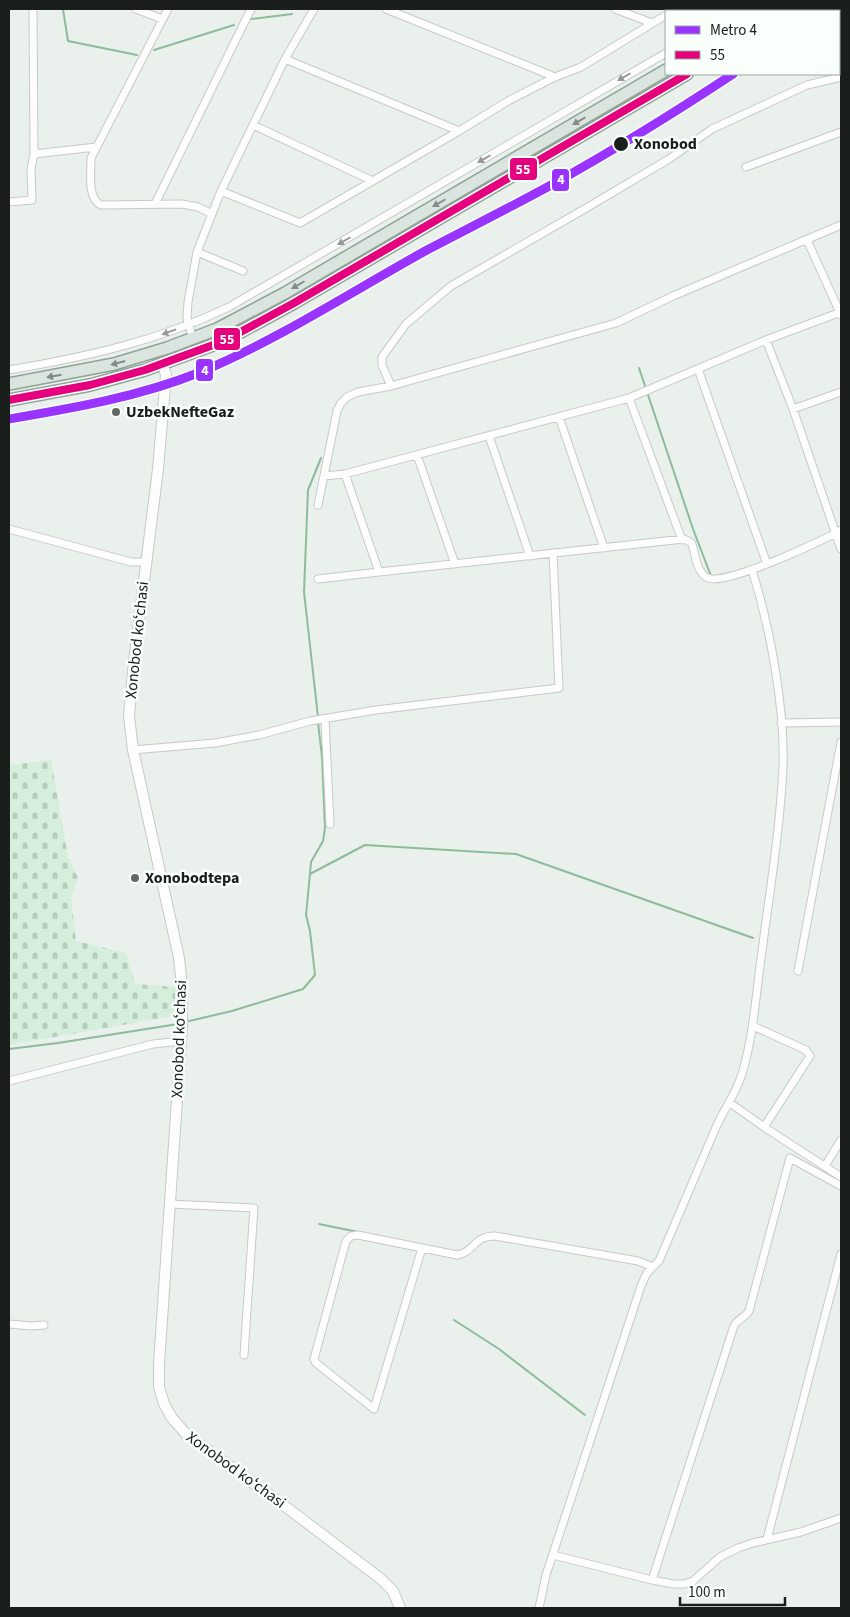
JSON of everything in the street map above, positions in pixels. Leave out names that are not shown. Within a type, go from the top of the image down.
[{"type":"main road","points":[[9,384],[98,368],[159,351],[217,329],[263,306],[665,71]]},
{"type":"main road","points":[[9,400],[90,385],[163,365],[232,337],[685,75]]},
{"type":"main road","points":[[193,339],[198,352]]},
{"type":"main road","points":[[159,351],[163,365]]},
{"type":"main road","name":"Xonobod koʻchasi","points":[[163,365],[166,375],[161,436],[129,703],[129,729],[132,750],[178,949],[182,977],[182,1023],[169,1204],[159,1375],[160,1393],[166,1409],[179,1427],[196,1442],[381,1579],[392,1591],[400,1608]]},
{"type":"street","points":[[9,202],[32,200],[31,169],[34,154],[33,9]]},
{"type":"street","points":[[136,9],[162,19]]},
{"type":"street","points":[[168,9],[91,158],[93,197],[97,204],[106,206],[190,205],[212,214]]},
{"type":"street","points":[[155,204],[252,9]]},
{"type":"street","points":[[193,339],[187,319],[188,302],[197,252],[221,191],[286,60],[314,9]]},
{"type":"street","points":[[386,9],[555,77]]},
{"type":"street","points":[[614,9],[652,24]]},
{"type":"street","points":[[221,191],[300,223],[508,101],[555,77],[581,67],[665,16]]},
{"type":"street","points":[[9,370],[65,360],[154,338],[248,298],[665,54]]},
{"type":"street","points":[[286,60],[459,131]]},
{"type":"street","points":[[391,386],[382,361],[384,354],[406,324],[451,286],[621,188],[712,130],[807,85],[841,77]]},
{"type":"street","points":[[253,125],[373,181]]},
{"type":"street","points":[[746,167],[841,132]]},
{"type":"street","points":[[34,154],[96,147]]},
{"type":"street","points":[[318,505],[338,411],[341,403],[347,396],[391,386],[616,323],[673,296],[841,225]]},
{"type":"street","points":[[324,476],[345,474],[629,398],[766,340],[841,313],[807,240]]},
{"type":"street","points":[[197,252],[243,271]]},
{"type":"street","points":[[766,340],[838,532],[841,549]]},
{"type":"street","points":[[698,369],[767,564]]},
{"type":"street","points":[[793,409],[841,392]]},
{"type":"street","points":[[629,398],[682,540]]},
{"type":"street","points":[[560,417],[604,548]]},
{"type":"street","points":[[489,436],[530,556]]},
{"type":"street","points":[[417,455],[455,564]]},
{"type":"street","points":[[345,474],[379,572]]},
{"type":"street","points":[[9,528],[132,562],[146,562]]},
{"type":"street","points":[[318,579],[687,540],[692,544],[700,571],[708,578],[716,579],[752,570],[838,532]]},
{"type":"street","points":[[132,750],[215,743],[259,735],[310,721],[376,710],[559,688],[553,553]]},
{"type":"street","points":[[539,1608],[546,1575],[641,1286],[647,1273],[659,1260],[719,1122],[730,1103],[742,1074],[753,1026],[758,975],[773,875],[783,768],[781,723],[769,638],[752,570]]},
{"type":"street","points":[[325,719],[330,824]]},
{"type":"street","points":[[781,723],[841,722]]},
{"type":"street","points":[[798,971],[841,742]]},
{"type":"street","points":[[753,1026],[806,1050],[810,1056],[764,1127]]},
{"type":"street","points":[[9,1081],[153,1044],[181,1041]]},
{"type":"street","points":[[730,1103],[841,1176]]},
{"type":"street","points":[[825,1166],[841,1140]]},
{"type":"street","points":[[652,1580],[734,1326],[737,1321],[745,1316],[748,1310],[794,1145]]},
{"type":"street","points":[[790,1158],[841,1186]]},
{"type":"street","points":[[169,1204],[254,1208],[244,1355]]},
{"type":"street","points":[[422,1248],[374,1409],[316,1363],[314,1359],[346,1241],[351,1236],[358,1235],[460,1254],[466,1252],[482,1237],[495,1236],[638,1261],[653,1267]]},
{"type":"street","points":[[767,1539],[841,1254]]},
{"type":"street","points":[[9,1324],[44,1325]]},
{"type":"street","points":[[553,1555],[652,1580],[684,1584],[693,1580],[720,1557],[738,1548],[767,1539],[801,1532],[841,1518]]},
{"type":"green space","points":[[51,760],[68,857],[78,878],[71,898],[76,941],[126,953],[135,984],[176,987],[174,1016],[9,1045],[9,765]]},
{"type":"waterway","points":[[63,9],[68,41],[137,55]]},
{"type":"waterway","points":[[251,19],[292,14]]},
{"type":"waterway","points":[[154,50],[234,25]]},
{"type":"waterway","points":[[639,368],[693,529],[711,576]]},
{"type":"waterway","points":[[318,717],[304,592],[308,490],[321,458]]},
{"type":"waterway","points":[[310,874],[311,862],[323,841],[325,828],[322,757],[318,722]]},
{"type":"waterway","points":[[185,1022],[232,1011],[303,989],[315,975],[310,931],[306,915],[310,874],[365,845],[516,854],[753,938]]},
{"type":"waterway","points":[[9,1049],[178,1024]]},
{"type":"waterway","points":[[319,1224],[358,1232]]},
{"type":"waterway","points":[[454,1320],[499,1349],[585,1415]]},
{"type":"metro line","name":"4","points":[[9,419],[81,406],[152,389],[228,360],[286,331],[427,250],[576,171],[644,131],[731,75]]},
{"type":"transit line","name":"55","points":[[9,400],[90,385],[145,370],[224,341],[294,303],[685,75]]},
{"type":"place","name":"Xonobod","points":[[621,144]]},
{"type":"place","name":"UzbekNefteGaz","points":[[116,412]]},
{"type":"place","name":"Xonobodtepa","points":[[135,878]]}]
